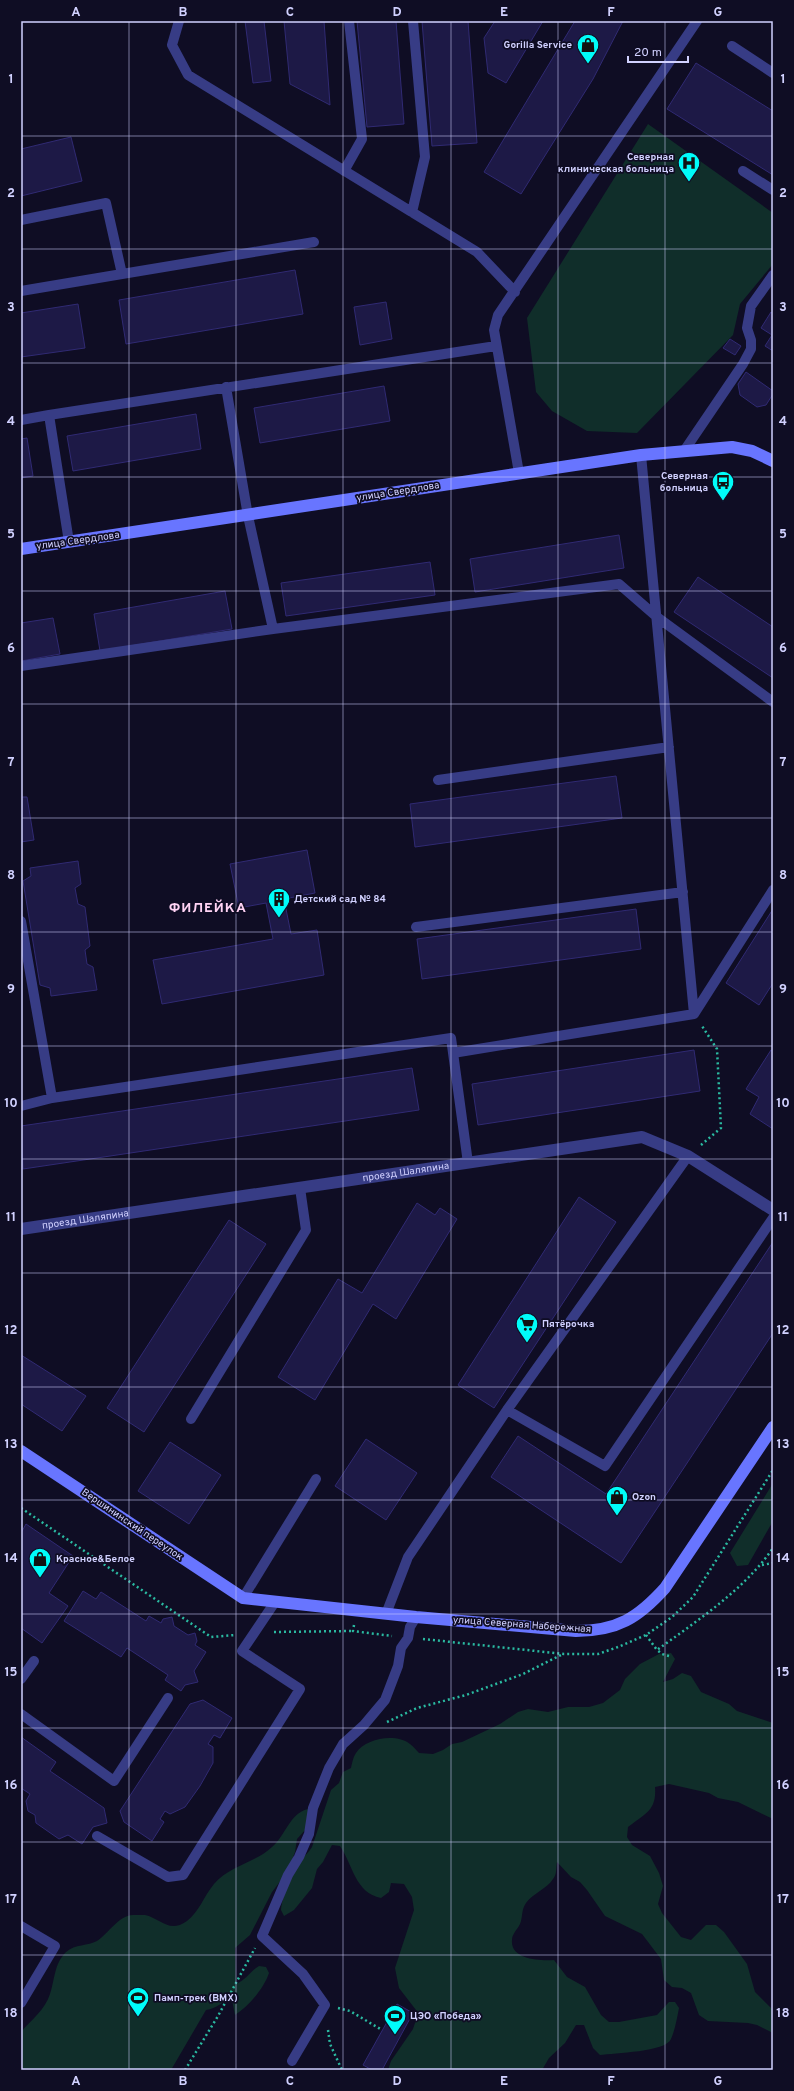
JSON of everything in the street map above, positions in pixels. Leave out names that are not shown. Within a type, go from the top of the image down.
[{"type":"street","name":"улица Свердлова","points":[[21,549],[248,516],[641,455],[732,447],[752,451],[773,461]]},
{"type":"street","name":"проезд Шаляпина","points":[[21,1229],[642,1137],[688,1156],[773,1210]]},
{"type":"street","name":"улица Северная Набережная","points":[[243,1598],[386,1614],[576,1632],[593,1631],[620,1625],[654,1600],[674,1577],[773,1427]]},
{"type":"street","name":"Вершининский переулок","points":[[21,1451],[243,1598]]},
{"type":"lane","points":[[179,21],[172,45],[188,75],[477,252],[515,292]]},
{"type":"lane","points":[[344,171],[362,140],[349,21]]},
{"type":"lane","points":[[412,212],[425,157],[413,21]]},
{"type":"lane","points":[[519,473],[496,346],[494,330],[498,315],[697,21]]},
{"type":"lane","points":[[732,46],[773,73]]},
{"type":"lane","points":[[743,171],[773,190]]},
{"type":"lane","points":[[21,220],[106,203],[122,274]]},
{"type":"lane","points":[[21,291],[314,242]]},
{"type":"lane","points":[[684,451],[751,349],[751,340],[747,328],[751,306],[773,275]]},
{"type":"lane","points":[[21,420],[49,414],[496,346]]},
{"type":"lane","points":[[226,388],[248,516],[272,629]]},
{"type":"lane","points":[[49,414],[69,542]]},
{"type":"lane","points":[[641,455],[694,1014]]},
{"type":"lane","points":[[21,666],[272,629],[619,584],[657,617],[773,702]]},
{"type":"lane","points":[[438,780],[669,747]]},
{"type":"lane","points":[[453,1053],[694,1014],[773,890]]},
{"type":"lane","points":[[416,927],[683,892]]},
{"type":"lane","points":[[21,921],[52,1098]]},
{"type":"lane","points":[[21,1106],[52,1098],[451,1038],[468,1163]]},
{"type":"lane","points":[[386,1614],[408,1557],[507,1410],[688,1156]]},
{"type":"lane","points":[[190,1419],[306,1230],[300,1188]]},
{"type":"lane","points":[[507,1410],[605,1466],[773,1218]]},
{"type":"lane","points":[[243,1598],[316,1479]]},
{"type":"lane","points":[[97,1836],[168,1877],[183,1875],[300,1689],[242,1650],[275,1602]]},
{"type":"lane","points":[[292,2061],[325,2005],[303,1974],[262,1936],[288,1876],[299,1857],[309,1834],[314,1808],[329,1768],[343,1744],[364,1725],[385,1700],[398,1666],[401,1648],[408,1638],[410,1627],[416,1617]]},
{"type":"lane","points":[[21,1679],[34,1661]]},
{"type":"lane","points":[[21,1714],[114,1781],[168,1698]]},
{"type":"lane","points":[[21,1926],[55,1946],[21,2003]]},
{"type":"path","points":[[688,1156],[721,1128],[718,1049],[694,1014]]},
{"type":"path","points":[[21,1508],[211,1637],[254,1632],[353,1631],[564,1654],[598,1654],[646,1635],[672,1617],[693,1597],[773,1470]]},
{"type":"path","points":[[657,1650],[743,1584],[761,1565],[773,1548]]},
{"type":"path","points":[[761,1565],[773,1563]]},
{"type":"path","points":[[353,1631],[355,1610]]},
{"type":"path","points":[[646,1635],[657,1650],[662,1654],[669,1656]]},
{"type":"path","points":[[384,1724],[417,1708],[466,1694],[523,1674],[564,1654]]},
{"type":"path","points":[[185,2070],[218,2016],[239,1975],[262,1936]]},
{"type":"path","points":[[342,2070],[330,2044],[325,2005],[350,2011],[382,2030]]},
{"type":"green space","points":[[648,124],[773,213],[773,264],[740,304],[733,335],[637,433],[587,431],[552,411],[536,392],[527,318]]},
{"type":"green space","points":[[773,1483],[773,1521],[748,1565],[737,1566],[730,1553]]},
{"type":"green space","points":[[671,1653],[675,1659],[663,1682],[673,1679],[682,1673],[691,1676],[701,1692],[729,1704],[737,1711],[773,1723],[773,1819],[738,1802],[718,1798],[709,1793],[669,1784],[655,1787],[654,1802],[652,1807],[628,1827],[627,1837],[632,1845],[650,1856],[659,1873],[663,1886],[658,1904],[662,1913],[681,1937],[691,1940],[706,1925],[716,1925],[724,1932],[747,1964],[755,1992],[773,2010],[773,2033],[757,2025],[748,2023],[708,2021],[699,2015],[691,1993],[682,1988],[672,1987],[664,1980],[661,1959],[642,1934],[605,1916],[580,1882],[571,1877],[557,1862],[554,1877],[547,1886],[532,1896],[524,1906],[522,1919],[512,1938],[513,1947],[516,1952],[527,1958],[554,1960],[567,1977],[585,1987],[601,2015],[609,2022],[619,2022],[657,2015],[669,2002],[675,2002],[679,2008],[671,2039],[660,2047],[600,2055],[593,2048],[584,2025],[576,2025],[565,2043],[549,2058],[542,2070],[388,2070],[391,2061],[413,2029],[417,2017],[416,2010],[399,1988],[395,1968],[414,1910],[412,1897],[404,1884],[391,1883],[389,1892],[381,1898],[372,1895],[360,1884],[340,1846],[332,1845],[323,1862],[317,1869],[312,1888],[294,1910],[284,1916],[281,1910],[283,1898],[292,1876],[312,1847],[331,1790],[339,1783],[343,1772],[351,1768],[355,1755],[361,1748],[374,1741],[389,1738],[397,1739],[410,1744],[419,1753],[433,1754],[452,1744],[462,1742],[500,1724],[518,1712],[528,1709],[548,1712],[568,1707],[589,1707],[603,1703],[620,1690],[625,1679],[640,1664],[659,1654]]},
{"type":"green space","points":[[308,1809],[310,1812],[306,1829],[297,1839],[295,1852],[288,1871],[272,1892],[250,1935],[235,1948],[236,1984],[259,1966],[266,1967],[269,1973],[260,1991],[246,2007],[235,2015],[232,2000],[228,2000],[206,2010],[171,2070],[21,2070],[21,2032],[48,2000],[55,1972],[59,1962],[66,1952],[77,1946],[90,1944],[97,1941],[118,1922],[128,1916],[145,1915],[170,1926],[181,1925],[195,1913],[210,1889],[220,1878],[258,1857],[272,1847],[296,1815]]},
{"type":"building","points":[[245,21],[264,21],[271,81],[253,83]]},
{"type":"building","points":[[284,21],[324,21],[330,105],[290,84]]},
{"type":"building","points":[[357,21],[396,21],[404,124],[367,127]]},
{"type":"building","points":[[422,21],[468,21],[477,143],[432,146]]},
{"type":"building","points":[[495,21],[543,21],[506,83],[488,73],[484,38]]},
{"type":"building","points":[[575,21],[623,21],[593,79],[521,194],[484,172]]},
{"type":"building","points":[[696,63],[773,111],[773,175],[667,109]]},
{"type":"building","points":[[71,137],[82,181],[21,196],[21,149]]},
{"type":"building","points":[[295,270],[303,314],[126,344],[119,300]]},
{"type":"building","points":[[386,302],[392,339],[360,345],[354,307]]},
{"type":"building","points":[[78,304],[85,348],[21,357],[21,313]]},
{"type":"building","points":[[771,312],[773,314],[773,351],[765,346],[772,335],[761,328]]},
{"type":"building","points":[[730,339],[741,346],[735,355],[723,348]]},
{"type":"building","points":[[746,372],[773,391],[773,394],[766,405],[757,407],[740,395],[738,384]]},
{"type":"building","points":[[384,386],[390,421],[260,443],[254,408]]},
{"type":"building","points":[[196,414],[201,449],[73,471],[67,436]]},
{"type":"building","points":[[27,438],[33,476],[21,478],[21,439]]},
{"type":"building","points":[[619,535],[624,568],[475,592],[470,559]]},
{"type":"building","points":[[430,562],[435,595],[286,616],[281,583]]},
{"type":"building","points":[[698,577],[773,627],[773,678],[674,612]]},
{"type":"building","points":[[225,591],[232,629],[100,651],[94,614]]},
{"type":"building","points":[[53,618],[60,654],[21,661],[21,623]]},
{"type":"building","points":[[616,776],[622,818],[415,847],[410,804]]},
{"type":"building","points":[[21,797],[27,797],[34,840],[21,842]]},
{"type":"building","name":"Детский сад № 84","points":[[307,850],[315,893],[284,899],[291,934],[317,930],[324,975],[162,1004],[153,960],[273,939],[266,903],[239,908],[230,864]]},
{"type":"building","points":[[78,861],[81,884],[75,888],[78,904],[85,907],[90,946],[85,950],[87,964],[93,967],[97,990],[51,996],[50,988],[40,985],[23,881],[31,876],[30,868]]},
{"type":"building","points":[[636,909],[641,949],[422,979],[417,939]]},
{"type":"building","points":[[773,909],[773,983],[759,1005],[726,983]]},
{"type":"building","points":[[694,1050],[700,1091],[478,1125],[472,1084]]},
{"type":"building","points":[[771,1050],[773,1051],[773,1129],[750,1114],[759,1097],[746,1089]]},
{"type":"building","points":[[412,1068],[419,1110],[23,1169],[21,1126]]},
{"type":"building","points":[[579,1197],[616,1222],[494,1408],[458,1385]]},
{"type":"building","points":[[417,1203],[435,1215],[440,1208],[457,1219],[396,1319],[373,1304],[315,1400],[278,1377],[338,1279],[362,1293]]},
{"type":"building","points":[[229,1220],[266,1244],[144,1432],[107,1408]]},
{"type":"building","points":[[773,1242],[773,1333],[621,1563],[491,1477],[518,1436],[606,1494]]},
{"type":"building","points":[[21,1355],[86,1396],[62,1431],[21,1404]]},
{"type":"building","points":[[366,1439],[417,1473],[386,1520],[335,1486]]},
{"type":"building","points":[[170,1442],[221,1475],[189,1524],[138,1491]]},
{"type":"building","points":[[26,1524],[73,1556],[49,1593],[68,1606],[42,1643],[21,1628],[21,1533]]},
{"type":"building","points":[[83,1591],[96,1599],[101,1592],[146,1621],[149,1616],[161,1623],[163,1619],[172,1617],[174,1626],[188,1635],[195,1633],[197,1641],[195,1645],[206,1652],[194,1671],[198,1682],[185,1685],[181,1691],[165,1680],[168,1675],[127,1648],[121,1657],[64,1621]]},
{"type":"building","points":[[203,1700],[232,1718],[220,1738],[214,1735],[208,1744],[213,1747],[213,1763],[200,1786],[185,1807],[170,1814],[165,1811],[160,1819],[164,1822],[152,1841],[124,1822],[120,1811],[190,1704]]},
{"type":"building","points":[[21,1737],[56,1762],[50,1771],[104,1808],[107,1823],[93,1827],[82,1844],[68,1835],[59,1839],[36,1823],[35,1815],[28,1811],[26,1801],[30,1794],[21,1788]]},
{"type":"building","name":"ЦЭО «Победа»","points":[[397,2004],[413,2013],[382,2070],[372,2070],[363,2065]]},
{"type":"place","name":"Gorilla Service","points":[[588,64]]},
{"type":"place","name":"Северная клиническая больница","points":[[689,182]]},
{"type":"place","name":"Северная больница","points":[[723,502]]},
{"type":"place","name":"Детский сад № 84","points":[[279,918]]},
{"type":"place","name":"Пятёрочка","points":[[527,1344]]},
{"type":"place","name":"Ozon","points":[[617,1516]]},
{"type":"place","name":"Красное&Белое","points":[[40,1578]]},
{"type":"place","name":"Памп-трек (BMX)","points":[[138,2018]]},
{"type":"place","name":"ЦЭО «Победа»","points":[[395,2036]]},
{"type":"district","name":"ФИЛЕЙКА","points":[[208,908]]}]
